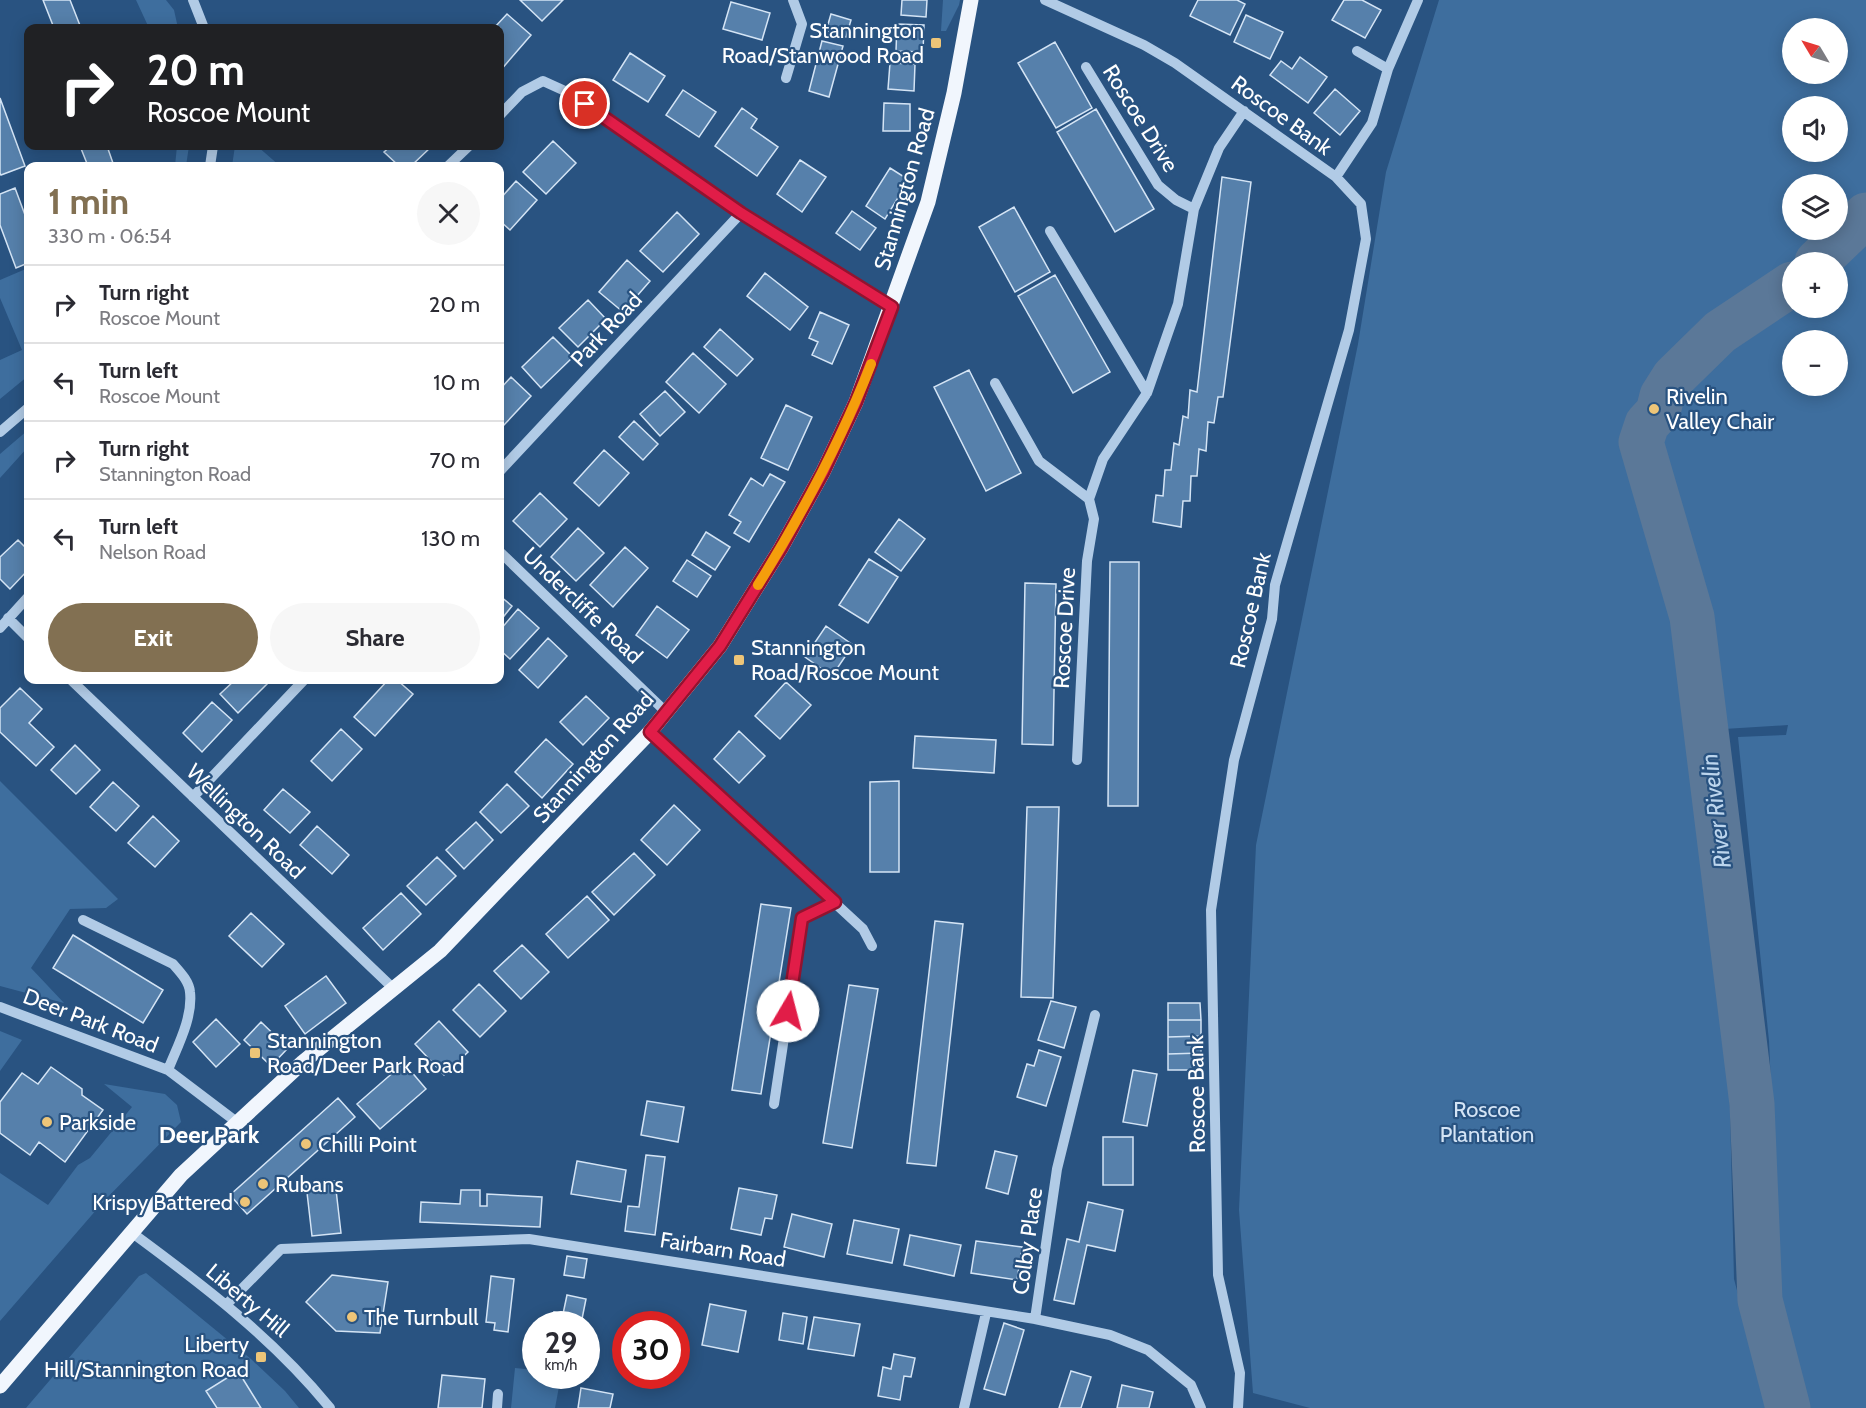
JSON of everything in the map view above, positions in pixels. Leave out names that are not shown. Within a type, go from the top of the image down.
[{"type":"main road","name":"Stannington Road","points":[[0,1386],[181,1175],[303,1062],[440,951],[494,898],[650,732],[720,646],[781,548],[823,472],[856,402],[892,307],[936,171],[964,49],[971,0]]},
{"type":"street","points":[[193,0],[202,24]]},
{"type":"street","points":[[786,78],[802,24],[793,0]]},
{"type":"street","name":"Roscoe Bank","points":[[1045,0],[1144,45],[1175,63],[1336,177],[1361,204],[1366,239],[1348,330],[1278,573],[1272,619],[1234,760],[1211,910],[1218,1275],[1240,1373],[1238,1408]]},
{"type":"street","points":[[1336,177],[1372,123],[1388,69],[1418,0]]},
{"type":"street","points":[[1357,51],[1388,69]]},
{"type":"street","name":"Roscoe Drive","points":[[1086,67],[1158,185],[1176,200],[1194,209]]},
{"type":"street","points":[[504,111],[522,92],[543,81],[565,91],[741,213],[892,307]]},
{"type":"street","name":"Roscoe Drive","points":[[1077,760],[1087,561],[1094,519],[1089,499],[1103,459],[1147,393],[1178,304],[1194,209],[1219,148],[1244,111]]},
{"type":"street","points":[[452,162],[465,150]]},
{"type":"street","name":"Park Road","points":[[504,467],[741,213]]},
{"type":"street","points":[[1050,231],[1147,393]]},
{"type":"street","points":[[995,383],[1039,461],[1089,499]]},
{"type":"street","points":[[0,432],[24,411]]},
{"type":"street","name":"Undercliffe Road","points":[[504,556],[666,712]]},
{"type":"street","points":[[0,628],[24,601]]},
{"type":"street","points":[[8,618],[24,634]]},
{"type":"street","name":"Wellington Road","points":[[75,684],[394,990]]},
{"type":"street","points":[[193,797],[300,684]]},
{"type":"street","points":[[650,732],[835,902],[863,929],[872,946]]},
{"type":"street","points":[[774,1104],[802,918],[835,902]]},
{"type":"street","name":"Deer Park Road","points":[[83,920],[172,964],[183,976],[190,991],[189,1005],[185,1026],[168,1070]]},
{"type":"street","name":"Deer Park Road","points":[[0,1007],[168,1070],[238,1123]]},
{"type":"street","name":"Colby Place","points":[[1035,1319],[1057,1169],[1095,1015]]},
{"type":"street","name":"Liberty Hill","points":[[131,1232],[227,1304],[301,1372],[330,1408]]},
{"type":"street","name":"Fairbarn Road","points":[[227,1304],[282,1249],[529,1239],[1035,1319],[1110,1335],[1148,1350],[1191,1385],[1200,1408]]},
{"type":"street","points":[[964,1408],[986,1313]]},
{"type":"street","points":[[497,1408],[498,1394]]},
{"type":"green space","points":[[136,0],[166,0],[174,10],[177,24],[147,24]]},
{"type":"green space","points":[[943,0],[960,0],[946,31],[941,31]]},
{"type":"green space","name":"Roscoe Plantation","points":[[1439,0],[1866,0],[1866,199],[1848,217],[1848,174],[1782,174],[1782,240],[1824,240],[1812,252],[1782,252],[1782,278],[1713,320],[1656,380],[1630,436],[1679,638],[1702,874],[1729,1066],[1734,1279],[1768,1408],[1310,1408],[1253,1393],[1239,1210],[1256,845],[1358,344],[1386,172]]},
{"type":"green space","points":[[177,150],[188,150],[187,162],[175,162]]},
{"type":"green space","points":[[234,150],[262,150],[275,162],[233,162]]},
{"type":"green space","points":[[1866,237],[1866,1408],[1798,1408],[1776,1312],[1762,1152],[1774,1153],[1769,1041],[1738,737],[1786,735],[1788,725],[1724,729],[1708,611],[1674,515],[1653,432],[1676,395],[1682,378],[1739,329],[1782,303],[1782,318],[1848,318],[1848,254]]},
{"type":"green space","points":[[24,270],[24,379],[0,399],[0,360],[22,350],[0,298],[0,280]]},
{"type":"green space","points":[[24,433],[24,451],[0,478],[0,454]]},
{"type":"green space","points":[[0,781],[118,899],[106,908],[70,909],[31,968],[64,1003],[0,986]]},
{"type":"green space","points":[[0,1031],[22,1040],[0,1071]]},
{"type":"green space","name":"Deer Park","points":[[104,1084],[165,1094],[177,1105],[181,1122],[104,1201],[0,1321],[0,1173],[48,1205],[78,1165],[90,1158],[132,1107]]},
{"type":"green space","points":[[146,1273],[251,1359],[285,1391],[299,1408],[261,1408],[238,1371],[206,1391],[217,1408],[26,1408],[139,1276]]},
{"type":"green space","points":[[515,1368],[522,1369],[522,1389],[559,1389],[555,1408],[511,1408]]},
{"type":"building","points":[[43,0],[70,0],[79,24],[52,24]]},
{"type":"building","points":[[520,0],[563,0],[542,21]]},
{"type":"building","points":[[902,0],[927,0],[926,17],[901,15]]},
{"type":"building","points":[[1198,0],[1237,0],[1245,4],[1230,35],[1190,16]]},
{"type":"building","points":[[1344,0],[1362,0],[1381,10],[1365,38],[1332,20]]},
{"type":"building","points":[[731,2],[770,13],[762,40],[723,29]]},
{"type":"building","points":[[507,14],[531,35],[504,66],[504,24],[498,24]]},
{"type":"building","points":[[831,14],[851,20],[846,37],[826,31]]},
{"type":"building","points":[[1246,15],[1283,32],[1270,59],[1234,42]]},
{"type":"building","points":[[897,24],[924,25],[923,52],[896,51]]},
{"type":"building","points":[[822,41],[843,46],[829,97],[809,91]]},
{"type":"building","points":[[1055,42],[1092,108],[1056,128],[1018,63]]},
{"type":"building","points":[[630,53],[665,76],[648,102],[613,80]]},
{"type":"building","points":[[1300,57],[1327,77],[1308,103],[1270,75],[1281,61],[1292,69]]},
{"type":"building","points":[[890,63],[915,64],[914,91],[888,89]]},
{"type":"building","points":[[1335,89],[1360,111],[1340,135],[1314,113]]},
{"type":"building","points":[[683,90],[716,112],[699,137],[666,115]]},
{"type":"building","points":[[0,98],[24,166],[1,175]]},
{"type":"building","points":[[884,103],[910,104],[910,131],[883,131]]},
{"type":"building","points":[[742,108],[757,119],[751,128],[778,147],[757,176],[715,146]]},
{"type":"building","points":[[1096,109],[1154,209],[1115,232],[1057,132]]},
{"type":"building","points":[[553,141],[576,163],[546,194],[523,172]]},
{"type":"building","points":[[82,150],[108,150],[113,162],[86,162]]},
{"type":"building","points":[[386,150],[428,150],[415,162],[395,162],[384,152]]},
{"type":"building","points":[[800,160],[826,177],[802,212],[777,194]]},
{"type":"building","points":[[890,168],[909,180],[885,219],[866,206]]},
{"type":"building","points":[[1222,177],[1251,182],[1223,397],[1218,397],[1214,423],[1208,422],[1206,451],[1199,449],[1197,476],[1191,476],[1190,501],[1183,501],[1181,527],[1153,522],[1156,495],[1163,496],[1165,470],[1171,470],[1174,443],[1179,445],[1183,416],[1188,418],[1190,390],[1197,392]]},
{"type":"building","points":[[516,181],[537,200],[510,230],[504,225],[504,194]]},
{"type":"building","points":[[15,188],[24,212],[24,265],[16,268],[0,225],[0,194]]},
{"type":"building","points":[[1014,207],[1050,272],[1015,292],[979,227]]},
{"type":"building","points":[[852,211],[876,228],[860,250],[836,233]]},
{"type":"building","points":[[677,212],[699,234],[663,272],[640,251]]},
{"type":"building","points":[[627,260],[650,281],[623,312],[599,292]]},
{"type":"building","points":[[765,273],[808,307],[790,330],[747,296]]},
{"type":"building","points":[[1055,275],[1110,372],[1073,393],[1018,296]]},
{"type":"building","points":[[588,300],[606,319],[578,347],[559,328]]},
{"type":"building","points":[[820,312],[849,325],[832,364],[812,355],[818,342],[809,338]]},
{"type":"building","points":[[720,329],[753,359],[737,376],[704,347]]},
{"type":"building","points":[[553,337],[573,357],[541,388],[522,367]]},
{"type":"building","points":[[693,353],[726,384],[699,413],[666,382]]},
{"type":"building","points":[[969,370],[1021,473],[986,491],[934,387]]},
{"type":"building","points":[[511,377],[531,396],[504,425],[504,385]]},
{"type":"building","points":[[665,391],[685,412],[660,436],[640,414]]},
{"type":"building","points":[[786,405],[812,417],[788,470],[761,458]]},
{"type":"building","points":[[634,421],[658,444],[643,460],[619,437]]},
{"type":"building","points":[[604,450],[629,473],[599,506],[574,483]]},
{"type":"building","points":[[770,474],[785,482],[749,542],[734,533],[741,522],[729,515],[751,478],[763,486]]},
{"type":"building","points":[[540,493],[567,519],[540,547],[513,521]]},
{"type":"building","points":[[899,519],[925,539],[901,571],[875,552]]},
{"type":"building","points":[[578,528],[604,553],[576,581],[551,557]]},
{"type":"building","points":[[706,532],[730,547],[715,570],[692,555]]},
{"type":"building","points":[[18,540],[24,546],[24,574],[10,589],[0,579],[0,557]]},
{"type":"building","points":[[625,547],[648,568],[613,607],[590,585]]},
{"type":"building","points":[[869,559],[898,577],[868,623],[839,605]]},
{"type":"building","points":[[687,560],[711,576],[697,597],[673,581]]},
{"type":"building","points":[[1110,562],[1139,562],[1138,806],[1108,806]]},
{"type":"building","points":[[1025,583],[1056,584],[1053,745],[1022,744]]},
{"type":"building","points":[[504,599],[512,606],[504,616]]},
{"type":"building","points":[[657,606],[689,630],[667,658],[636,635]]},
{"type":"building","points":[[518,609],[539,628],[510,659],[504,654],[504,625]]},
{"type":"building","points":[[826,626],[853,645],[832,676],[805,657]]},
{"type":"building","points":[[548,638],[567,656],[538,688],[519,670]]},
{"type":"building","points":[[786,682],[811,705],[780,739],[755,716]]},
{"type":"building","points":[[231,684],[267,684],[238,713],[220,694]]},
{"type":"building","points":[[384,684],[402,684],[413,694],[375,736],[354,717]]},
{"type":"building","points":[[20,688],[42,709],[29,723],[54,747],[36,766],[0,732],[0,708]]},
{"type":"building","points":[[586,696],[609,718],[583,745],[560,722]]},
{"type":"building","points":[[212,702],[232,720],[202,752],[183,733]]},
{"type":"building","points":[[341,729],[362,749],[332,781],[311,761]]},
{"type":"building","points":[[739,731],[765,756],[739,783],[714,759]]},
{"type":"building","points":[[915,736],[996,740],[994,773],[913,768]]},
{"type":"building","points":[[546,739],[573,764],[542,798],[515,772]]},
{"type":"building","points":[[75,745],[100,770],[76,794],[51,770]]},
{"type":"building","points":[[899,781],[899,872],[870,872],[870,782]]},
{"type":"building","points":[[113,782],[139,806],[116,831],[90,807]]},
{"type":"building","points":[[507,784],[529,806],[501,833],[480,812]]},
{"type":"building","points":[[283,789],[310,812],[290,833],[264,810]]},
{"type":"building","points":[[674,805],[700,830],[667,865],[641,840]]},
{"type":"building","points":[[1027,807],[1059,807],[1053,998],[1021,997]]},
{"type":"building","points":[[153,816],[179,841],[155,867],[128,843]]},
{"type":"building","points":[[476,822],[493,840],[464,869],[446,850]]},
{"type":"building","points":[[317,826],[349,855],[332,874],[300,845]]},
{"type":"building","points":[[634,853],[655,875],[614,915],[592,892]]},
{"type":"building","points":[[437,857],[456,876],[426,905],[407,886]]},
{"type":"building","points":[[401,893],[421,914],[383,950],[363,928]]},
{"type":"building","points":[[587,896],[609,920],[568,958],[546,934]]},
{"type":"building","points":[[761,904],[791,908],[761,1094],[732,1090]]},
{"type":"building","points":[[251,913],[284,944],[262,967],[229,936]]},
{"type":"building","points":[[935,921],[963,924],[936,1166],[907,1163]]},
{"type":"building","points":[[73,935],[163,990],[143,1023],[53,968]]},
{"type":"building","points":[[522,945],[549,972],[521,999],[494,971]]},
{"type":"building","points":[[326,976],[346,1003],[305,1034],[285,1006]]},
{"type":"building","points":[[479,984],[506,1011],[480,1037],[453,1010]]},
{"type":"building","points":[[849,985],[878,989],[852,1148],[823,1143]]},
{"type":"building","points":[[1051,1001],[1076,1007],[1064,1048],[1038,1040]]},
{"type":"building","points":[[1168,1003],[1200,1003],[1201,1020],[1168,1020]]},
{"type":"building","points":[[216,1019],[240,1044],[216,1067],[193,1042]]},
{"type":"building","points":[[1168,1020],[1201,1020],[1201,1036],[1168,1037]]},
{"type":"building","points":[[439,1021],[468,1052],[444,1075],[415,1044]]},
{"type":"building","points":[[261,1022],[288,1048],[271,1066],[244,1040]]},
{"type":"building","points":[[1201,1036],[1201,1053],[1168,1054],[1168,1037]]},
{"type":"building","points":[[1039,1050],[1061,1057],[1046,1106],[1017,1097],[1027,1064],[1034,1066]]},
{"type":"building","points":[[1201,1053],[1201,1070],[1168,1070],[1168,1054]]},
{"type":"building","points":[[404,1063],[426,1089],[380,1129],[357,1104]]},
{"type":"building","name":"Parkside","points":[[51,1067],[82,1089],[82,1095],[103,1110],[65,1162],[39,1142],[30,1155],[0,1133],[0,1102],[22,1073],[38,1084]]},
{"type":"building","points":[[1133,1070],[1157,1074],[1147,1126],[1123,1122]]},
{"type":"building","points":[[338,1098],[355,1117],[247,1214],[230,1195]]},
{"type":"building","points":[[647,1101],[684,1107],[678,1142],[641,1135]]},
{"type":"building","points":[[1103,1137],[1133,1137],[1133,1185],[1103,1185]]},
{"type":"building","points":[[995,1151],[1017,1156],[1008,1194],[986,1188]]},
{"type":"building","points":[[646,1155],[665,1157],[655,1235],[625,1231],[628,1206],[639,1207]]},
{"type":"building","points":[[577,1161],[626,1170],[621,1202],[571,1194]]},
{"type":"building","points":[[335,1181],[341,1233],[312,1236],[306,1184]]},
{"type":"building","points":[[739,1188],[777,1195],[772,1219],[765,1218],[761,1235],[731,1229]]},
{"type":"building","points":[[461,1190],[480,1190],[480,1206],[487,1206],[487,1194],[542,1197],[540,1227],[420,1222],[421,1202],[460,1204]]},
{"type":"building","points":[[1088,1202],[1123,1210],[1115,1251],[1087,1245],[1074,1304],[1054,1300],[1067,1239],[1079,1242]]},
{"type":"building","points":[[792,1214],[832,1224],[824,1257],[784,1247]]},
{"type":"building","points":[[854,1220],[899,1229],[892,1263],[847,1254]]},
{"type":"building","points":[[910,1235],[961,1245],[954,1276],[904,1265]]},
{"type":"building","points":[[976,1241],[1022,1247],[1017,1280],[971,1273]]},
{"type":"building","points":[[567,1256],[587,1259],[584,1278],[564,1275]]},
{"type":"building","name":"The Turnbull","points":[[332,1275],[388,1282],[380,1333],[336,1331],[306,1302]]},
{"type":"building","points":[[491,1276],[514,1279],[508,1332],[494,1330],[495,1323],[486,1322]]},
{"type":"building","points":[[567,1295],[586,1299],[584,1311],[564,1311]]},
{"type":"building","points":[[710,1304],[746,1311],[738,1352],[702,1345]]},
{"type":"building","points":[[783,1313],[807,1317],[803,1344],[779,1340]]},
{"type":"building","points":[[814,1317],[860,1324],[854,1356],[808,1349]]},
{"type":"building","points":[[1004,1323],[1024,1330],[1005,1395],[984,1389]]},
{"type":"building","points":[[894,1354],[915,1358],[911,1377],[904,1376],[900,1400],[878,1396],[883,1367],[891,1369]]},
{"type":"building","points":[[238,1371],[261,1408],[217,1408],[206,1391]]},
{"type":"building","points":[[1071,1371],[1091,1377],[1081,1408],[1059,1408]]},
{"type":"building","points":[[442,1375],[485,1379],[482,1408],[438,1408]]},
{"type":"building","points":[[1122,1385],[1153,1392],[1149,1408],[1117,1408]]},
{"type":"building","points":[[581,1389],[613,1394],[610,1408],[578,1408]]},
{"type":"waterway","name":"River Rivelin","points":[[1827,252],[1866,215]]},
{"type":"waterway","name":"River Rivelin","points":[[1782,291],[1720,332],[1674,377],[1662,396],[1658,412],[1647,424],[1641,442],[1692,617],[1752,1104],[1760,1300],[1788,1408]]},
{"type":"slow traffic","points":[[758,585],[823,472],[871,364]]},
{"type":"place","name":"Stannington Road/Stanwood Road","points":[[936,43]]},
{"type":"place","name":"Rivelin Valley Chair","points":[[1654,409]]},
{"type":"place","name":"Stannington Road/Roscoe Mount","points":[[739,660]]},
{"type":"place","name":"Stannington Road/Deer Park Road","points":[[255,1053]]},
{"type":"place","name":"Parkside","points":[[47,1122]]},
{"type":"place","name":"Chilli Point","points":[[306,1144]]},
{"type":"place","name":"Rubans","points":[[263,1184]]},
{"type":"place","name":"Krispy Battered","points":[[245,1202]]},
{"type":"place","name":"The Turnbull","points":[[352,1317]]},
{"type":"place","name":"Liberty Hill/Stannington Road","points":[[261,1357]]},
{"type":"district","name":"Deer Park","points":[[209,1135]]},
{"type":"route","points":[[585,104],[741,213],[892,307],[856,402],[823,472],[781,548],[720,646],[650,732],[835,902],[802,918],[788,1011]]}]
